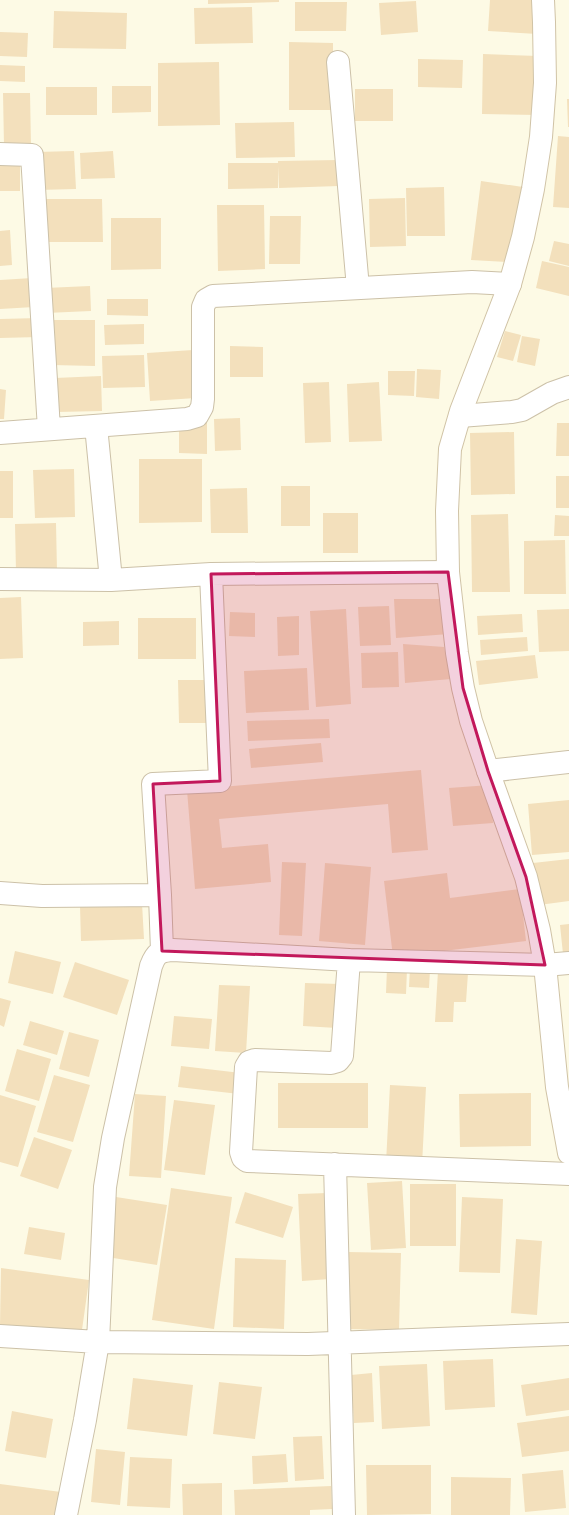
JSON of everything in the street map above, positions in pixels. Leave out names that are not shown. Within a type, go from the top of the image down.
[{"type":"street","points":[[543,0],[545,83],[540,137],[532,189],[523,237],[510,284],[460,416],[450,449],[447,511],[448,572],[457,653],[471,721],[526,877],[539,930],[563,1086],[569,1154]]},
{"type":"street","points":[[338,62],[358,288]]},
{"type":"street","points":[[0,154],[32,155],[49,429]]},
{"type":"street","points":[[0,433],[187,419],[197,416],[202,407],[203,399],[203,307],[206,300],[213,296],[472,282],[510,284]]},
{"type":"street","points":[[460,416],[522,410],[552,393],[569,388]]},
{"type":"street","points":[[96,426],[111,580]]},
{"type":"street","points":[[0,579],[111,580],[211,574],[448,572]]},
{"type":"street","points":[[162,951],[153,784],[220,781],[211,574]]},
{"type":"street","points":[[488,771],[569,762]]},
{"type":"street","points":[[0,893],[42,896],[160,894]]},
{"type":"street","points":[[66,1515],[85,1420],[98,1342],[105,1187],[113,1138],[151,966],[155,956],[162,951],[173,950],[349,960],[545,965],[569,963]]},
{"type":"street","points":[[349,960],[342,1056],[338,1061],[331,1063],[255,1060],[249,1062],[246,1067],[241,1152],[243,1158],[247,1161],[569,1174]]},
{"type":"street","points":[[335,1164],[344,1515]]},
{"type":"street","points":[[0,1336],[98,1342],[340,1344],[569,1334]]},
{"type":"highlighted area","points":[[448,572],[463,688],[488,771],[526,877],[545,965],[162,951],[153,784],[220,781],[211,574]]},
{"type":"building","points":[[208,0],[279,0],[279,2],[208,4]]},
{"type":"building","points":[[490,0],[539,0],[537,34],[488,31]]},
{"type":"building","points":[[416,1],[418,32],[381,35],[379,3]]},
{"type":"building","points":[[295,2],[347,2],[346,31],[295,31]]},
{"type":"building","points":[[252,7],[253,43],[195,44],[194,8]]},
{"type":"building","points":[[54,11],[127,13],[126,49],[53,48]]},
{"type":"building","points":[[0,32],[28,33],[27,57],[0,56]]},
{"type":"building","points":[[289,42],[333,43],[333,110],[289,110]]},
{"type":"building","points":[[483,54],[538,56],[537,115],[482,114]]},
{"type":"building","points":[[418,59],[463,60],[462,88],[418,87]]},
{"type":"building","points":[[219,62],[220,125],[158,126],[158,63]]},
{"type":"building","points":[[0,65],[25,66],[25,82],[0,81]]},
{"type":"building","points":[[112,86],[151,86],[151,112],[112,113]]},
{"type":"building","points":[[46,87],[97,87],[97,115],[46,115]]},
{"type":"building","points":[[355,89],[393,89],[393,121],[355,121]]},
{"type":"building","points":[[3,93],[30,93],[31,146],[4,146]]},
{"type":"building","points":[[567,99],[569,99],[569,127],[568,127]]},
{"type":"building","points":[[294,122],[295,157],[236,158],[235,123]]},
{"type":"building","points":[[558,136],[569,137],[569,208],[553,207]]},
{"type":"building","points":[[74,151],[76,189],[38,190],[37,152]]},
{"type":"building","points":[[113,151],[115,178],[81,179],[80,153]]},
{"type":"building","points":[[0,158],[20,158],[20,191],[0,191]]},
{"type":"building","points":[[338,160],[339,186],[279,188],[278,166],[278,188],[228,189],[228,163],[278,163],[278,161]]},
{"type":"building","points":[[481,181],[523,187],[507,262],[471,260]]},
{"type":"building","points":[[444,187],[445,236],[407,236],[406,188]]},
{"type":"building","points":[[405,198],[406,246],[370,247],[369,199]]},
{"type":"building","points":[[41,199],[102,199],[103,242],[41,242]]},
{"type":"building","points":[[217,205],[264,205],[265,269],[218,271]]},
{"type":"building","points":[[270,216],[301,216],[300,264],[269,264]]},
{"type":"building","points":[[111,218],[161,218],[161,269],[111,270]]},
{"type":"building","points":[[10,230],[12,265],[0,266],[0,231]]},
{"type":"building","points":[[554,241],[569,244],[569,266],[549,261]]},
{"type":"building","points":[[542,261],[569,267],[569,296],[536,288]]},
{"type":"building","points":[[32,278],[34,307],[0,309],[0,280]]},
{"type":"building","points":[[90,286],[91,311],[46,313],[45,288]]},
{"type":"building","points":[[107,299],[148,299],[148,316],[107,315]]},
{"type":"building","points":[[39,318],[39,337],[0,338],[0,319]]},
{"type":"building","points":[[52,320],[95,320],[95,366],[52,365]]},
{"type":"building","points":[[144,324],[144,344],[105,345],[104,325]]},
{"type":"building","points":[[505,331],[521,335],[513,361],[497,357]]},
{"type":"building","points":[[522,336],[540,339],[535,366],[517,362]]},
{"type":"building","points":[[230,346],[263,347],[263,377],[230,377]]},
{"type":"building","points":[[193,350],[196,398],[150,401],[147,353]]},
{"type":"building","points":[[144,355],[145,387],[103,388],[102,356]]},
{"type":"building","points":[[417,369],[441,370],[439,399],[416,397]]},
{"type":"building","points":[[388,371],[415,371],[414,396],[388,395]]},
{"type":"building","points":[[101,376],[102,411],[57,412],[55,378]]},
{"type":"building","points":[[329,382],[331,442],[305,443],[303,383]]},
{"type":"building","points":[[379,382],[382,441],[349,442],[347,384]]},
{"type":"building","points":[[0,389],[6,390],[4,419],[0,419]]},
{"type":"building","points":[[240,418],[241,450],[215,451],[214,419]]},
{"type":"building","points":[[179,421],[207,421],[207,454],[179,453]]},
{"type":"building","points":[[557,423],[569,423],[569,456],[556,456]]},
{"type":"building","points":[[514,432],[515,494],[471,495],[470,433]]},
{"type":"building","points":[[139,459],[202,459],[202,522],[139,523]]},
{"type":"building","points":[[74,469],[75,517],[35,518],[33,470]]},
{"type":"building","points":[[0,471],[13,471],[13,518],[0,518]]},
{"type":"building","points":[[556,476],[569,476],[569,508],[556,508]]},
{"type":"building","points":[[281,486],[310,486],[310,526],[281,526]]},
{"type":"building","points":[[247,488],[248,533],[211,533],[210,489]]},
{"type":"building","points":[[323,513],[358,513],[358,553],[323,553]]},
{"type":"building","points":[[508,514],[510,592],[472,592],[471,515]]},
{"type":"building","points":[[555,515],[569,516],[569,536],[554,536]]},
{"type":"building","points":[[56,523],[57,571],[16,572],[15,524]]},
{"type":"building","points":[[565,540],[566,594],[524,594],[524,541]]},
{"type":"building","points":[[21,597],[23,658],[0,659],[0,598]]},
{"type":"building","points":[[394,599],[443,599],[449,634],[396,638]]},
{"type":"building","points":[[389,606],[391,645],[360,646],[358,607]]},
{"type":"building","points":[[346,609],[351,704],[316,707],[310,611]]},
{"type":"building","points":[[569,609],[569,651],[539,652],[537,610]]},
{"type":"building","points":[[230,612],[255,613],[255,637],[229,636]]},
{"type":"building","points":[[522,614],[523,632],[478,635],[477,616]]},
{"type":"building","points":[[299,616],[299,655],[278,656],[277,617]]},
{"type":"building","points":[[138,618],[196,618],[196,659],[138,659]]},
{"type":"building","points":[[119,621],[119,645],[83,646],[83,622]]},
{"type":"building","points":[[527,637],[528,651],[481,655],[480,640]]},
{"type":"building","points":[[403,644],[444,647],[451,679],[405,683]]},
{"type":"building","points":[[398,652],[399,687],[362,688],[361,653]]},
{"type":"building","points":[[535,655],[538,678],[479,685],[476,661]]},
{"type":"building","points":[[307,668],[309,710],[246,713],[244,671]]},
{"type":"building","points":[[178,680],[206,680],[207,723],[179,723]]},
{"type":"building","points":[[329,719],[330,738],[248,741],[247,721]]},
{"type":"building","points":[[321,743],[323,762],[251,768],[249,749]]},
{"type":"building","points":[[421,770],[428,850],[392,853],[388,804],[219,819],[222,848],[268,844],[271,882],[195,889],[187,790]]},
{"type":"building","points":[[490,785],[493,823],[453,826],[449,788]]},
{"type":"building","points":[[569,800],[569,852],[532,855],[528,804]]},
{"type":"building","points":[[569,859],[569,901],[539,905],[533,863]]},
{"type":"building","points":[[282,862],[306,863],[302,936],[279,935]]},
{"type":"building","points":[[325,863],[371,867],[365,945],[319,941]]},
{"type":"building","points":[[447,873],[450,898],[520,889],[526,941],[393,957],[384,881]]},
{"type":"building","points":[[142,903],[144,939],[81,941],[80,906]]},
{"type":"building","points":[[569,924],[569,953],[563,954],[560,925]]},
{"type":"building","points":[[15,951],[61,962],[53,994],[8,983]]},
{"type":"building","points":[[75,962],[129,980],[117,1015],[63,997]]},
{"type":"building","points":[[387,968],[407,969],[406,994],[386,993]]},
{"type":"building","points":[[410,968],[430,970],[429,988],[409,987]]},
{"type":"building","points":[[438,971],[468,973],[466,1002],[454,1002],[453,1022],[435,1022]]},
{"type":"building","points":[[305,983],[340,984],[337,1028],[303,1026]]},
{"type":"building","points":[[219,985],[250,986],[246,1053],[215,1051]]},
{"type":"building","points":[[0,998],[11,1001],[4,1027],[0,1025]]},
{"type":"building","points":[[174,1016],[212,1019],[209,1049],[171,1046]]},
{"type":"building","points":[[30,1021],[64,1031],[57,1055],[23,1045]]},
{"type":"building","points":[[69,1032],[99,1040],[89,1077],[59,1069]]},
{"type":"building","points":[[17,1049],[51,1059],[39,1101],[5,1091]]},
{"type":"building","points":[[181,1066],[241,1073],[239,1094],[178,1087]]},
{"type":"building","points":[[54,1075],[90,1085],[73,1142],[37,1132]]},
{"type":"building","points":[[278,1083],[368,1083],[368,1128],[278,1128]]},
{"type":"building","points":[[390,1085],[426,1087],[422,1165],[386,1163]]},
{"type":"building","points":[[531,1093],[531,1146],[460,1147],[459,1094]]},
{"type":"building","points":[[135,1094],[166,1096],[161,1178],[129,1176]]},
{"type":"building","points":[[0,1095],[36,1106],[18,1167],[0,1162]]},
{"type":"building","points":[[174,1100],[215,1105],[205,1175],[164,1170]]},
{"type":"building","points":[[34,1137],[72,1150],[58,1189],[20,1176]]},
{"type":"building","points":[[402,1181],[406,1248],[371,1250],[367,1183]]},
{"type":"building","points":[[410,1184],[456,1184],[456,1246],[410,1246]]},
{"type":"building","points":[[171,1188],[232,1197],[214,1329],[152,1320]]},
{"type":"building","points":[[245,1192],[293,1207],[283,1238],[235,1223]]},
{"type":"building","points":[[327,1193],[330,1279],[302,1281],[298,1194]]},
{"type":"building","points":[[116,1197],[167,1205],[157,1265],[107,1257]]},
{"type":"building","points":[[462,1197],[503,1199],[500,1273],[459,1272]]},
{"type":"building","points":[[29,1227],[65,1233],[61,1260],[24,1254]]},
{"type":"building","points":[[516,1239],[542,1241],[537,1315],[511,1313]]},
{"type":"building","points":[[348,1252],[401,1253],[399,1330],[346,1329]]},
{"type":"building","points":[[235,1258],[286,1260],[284,1329],[233,1327]]},
{"type":"building","points":[[1,1268],[89,1280],[81,1337],[0,1326]]},
{"type":"building","points":[[493,1359],[495,1407],[445,1410],[443,1361]]},
{"type":"building","points":[[427,1364],[430,1426],[382,1429],[379,1366]]},
{"type":"building","points":[[372,1373],[374,1422],[354,1423],[351,1375]]},
{"type":"building","points":[[133,1378],[193,1385],[187,1436],[127,1429]]},
{"type":"building","points":[[569,1378],[569,1410],[526,1416],[521,1385]]},
{"type":"building","points":[[219,1382],[262,1387],[255,1439],[213,1434]]},
{"type":"building","points":[[12,1411],[53,1419],[46,1458],[5,1451]]},
{"type":"building","points":[[569,1416],[569,1451],[522,1457],[517,1423]]},
{"type":"building","points":[[322,1436],[324,1479],[295,1481],[293,1437]]},
{"type":"building","points":[[96,1449],[125,1452],[120,1505],[91,1502]]},
{"type":"building","points":[[286,1454],[288,1482],[253,1484],[252,1456]]},
{"type":"building","points":[[130,1457],[172,1459],[170,1508],[127,1506]]},
{"type":"building","points":[[366,1465],[431,1465],[431,1514],[367,1515]]},
{"type":"building","points":[[563,1470],[566,1508],[525,1512],[522,1474]]},
{"type":"building","points":[[451,1477],[511,1478],[510,1515],[451,1515]]},
{"type":"building","points":[[222,1483],[222,1515],[183,1515],[182,1484]]},
{"type":"building","points":[[0,1484],[61,1492],[58,1515],[0,1515]]},
{"type":"building","points":[[331,1486],[332,1509],[310,1510],[310,1515],[235,1515],[234,1490]]}]
